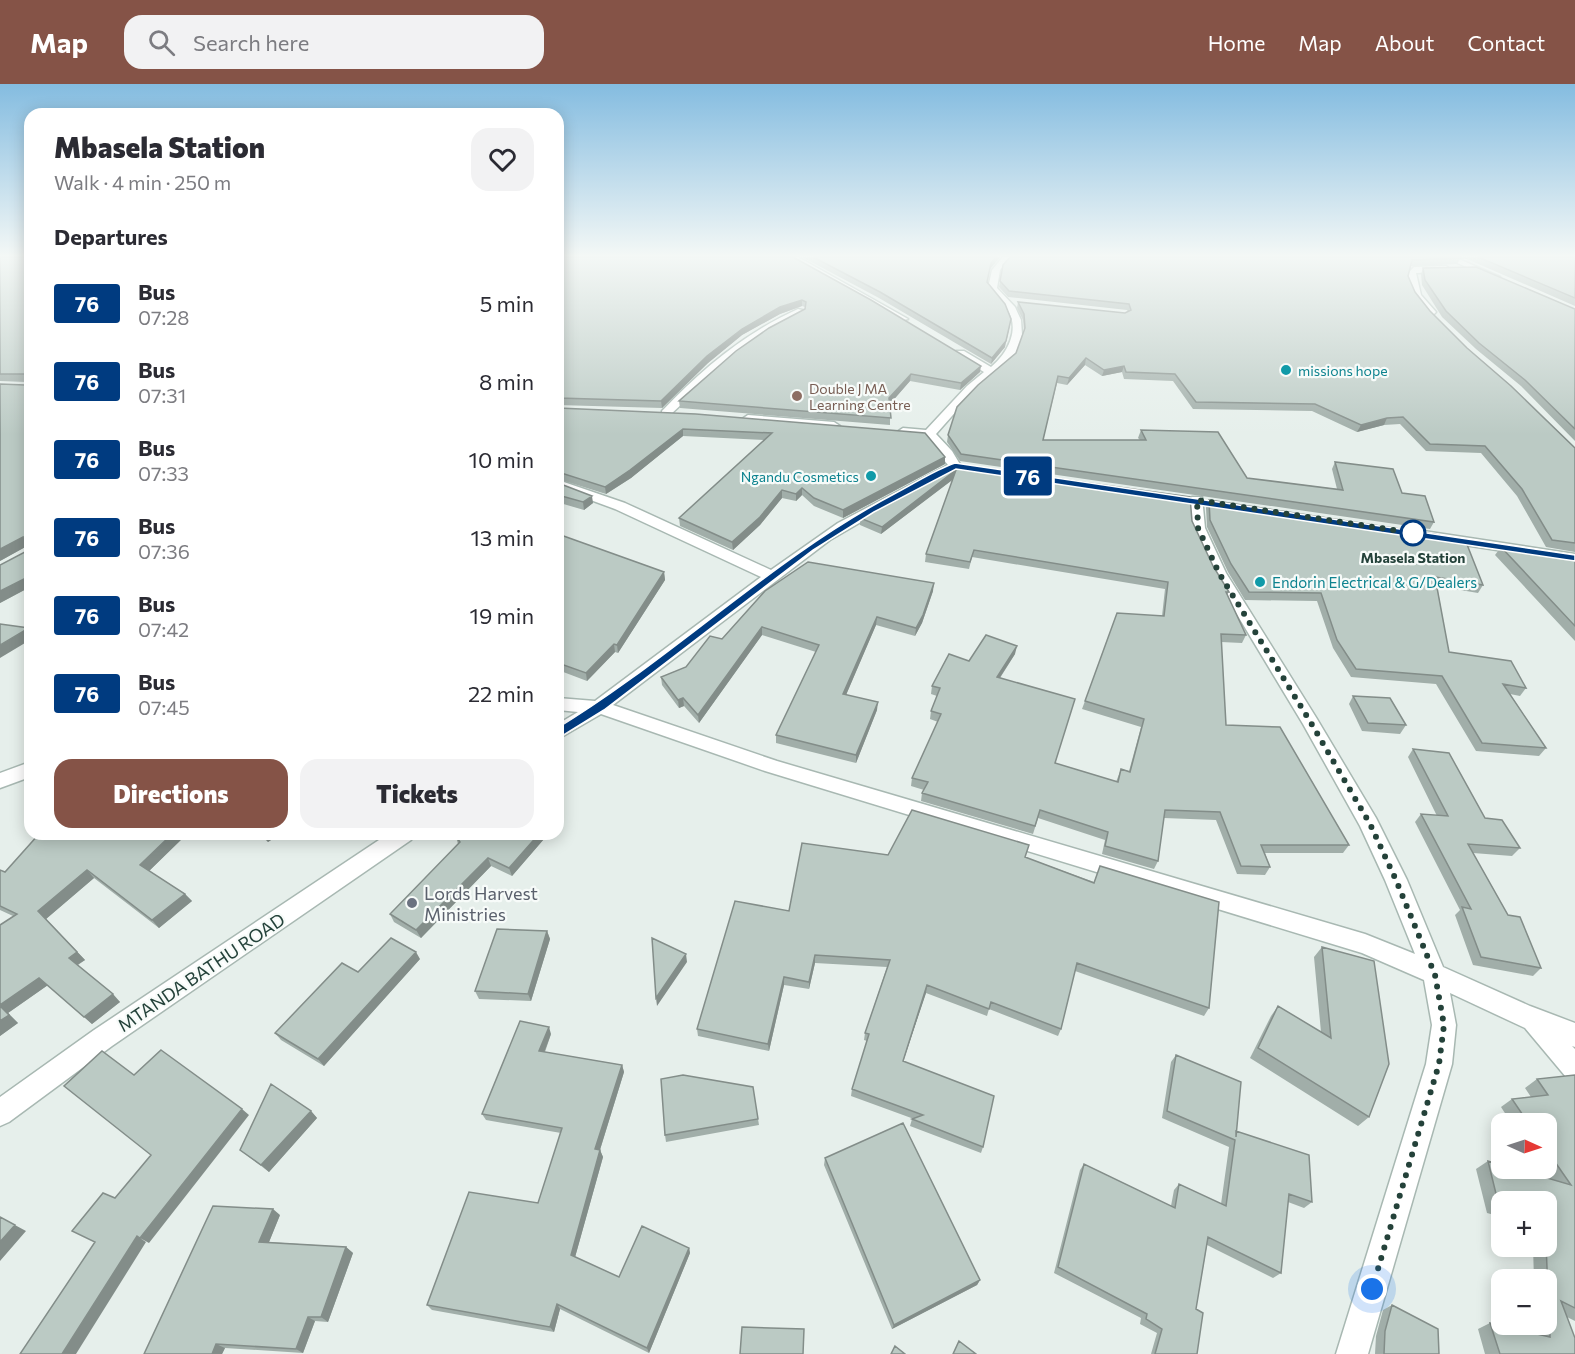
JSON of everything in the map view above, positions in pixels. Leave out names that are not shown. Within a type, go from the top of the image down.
[{"type":"street","points":[[687,415],[660,413],[700,376],[765,329],[790,316]]},
{"type":"street","points":[[897,316],[912,325]]},
{"type":"street","points":[[929,434],[971,388],[1008,359],[1017,335],[1013,316]]},
{"type":"street","points":[[1434,316],[1439,322]]},
{"type":"street","points":[[950,348],[990,371]]},
{"type":"street","points":[[731,418],[845,427]]},
{"type":"street","points":[[564,729],[600,707],[810,548],[871,510],[960,467],[929,434],[893,431]]},
{"type":"street","points":[[564,486],[620,506],[773,578]]},
{"type":"street","points":[[1197,500],[1198,528],[1219,573],[1370,824],[1435,975],[1444,1025],[1439,1064],[1352,1354]]},
{"type":"street","points":[[1403,532],[1575,558]]},
{"type":"street","points":[[564,704],[600,707],[772,766],[1365,944],[1395,955],[1535,1022],[1575,1035]]},
{"type":"street","points":[[0,781],[24,771]]},
{"type":"street","name":"MTANDA BATHU ROAD","points":[[0,1113],[103,1038],[395,840]]},
{"type":"street","points":[[1535,1022],[1575,1068]]},
{"type":"building","points":[[0,316],[24,316],[24,374],[0,374]]},
{"type":"building","points":[[564,316],[764,316],[742,329],[707,356],[661,401],[564,398]]},
{"type":"building","points":[[791,316],[898,316],[981,366],[961,383],[911,374],[889,398],[891,418],[679,401],[736,351],[769,328]]},
{"type":"building","points":[[921,316],[1010,316],[1006,341],[992,358]]},
{"type":"building","points":[[1024,316],[1435,316],[1575,448],[1575,543],[1552,540],[1522,489],[1485,446],[1430,444],[1403,417],[1387,418],[1361,425],[1315,404],[1196,402],[1175,374],[1126,372],[1124,366],[1104,370],[1086,358],[1069,378],[1058,376],[1043,440],[1146,440],[1141,430],[1218,432],[1247,478],[1343,490],[1335,462],[1393,469],[1402,493],[1425,496],[1434,522],[961,454],[948,435],[957,407],[978,385],[1016,353],[1025,328]]},
{"type":"building","points":[[1451,316],[1575,316],[1575,429],[1525,380],[1479,343]]},
{"type":"building","points":[[0,384],[24,385],[24,537],[0,549]]},
{"type":"building","points":[[564,408],[696,414],[925,433],[945,457],[843,510],[814,498],[802,488],[796,494],[782,490],[760,517],[732,542],[679,518],[772,433],[683,429],[605,487],[564,474]]},
{"type":"building","points":[[958,465],[1190,497],[1192,521],[1213,566],[1229,592],[1226,592],[1246,635],[1221,634],[1226,725],[1280,727],[1349,845],[1261,845],[1270,867],[1241,866],[1220,812],[1165,810],[1158,861],[1105,846],[1108,832],[1040,810],[1035,826],[922,793],[928,782],[912,778],[941,714],[931,711],[940,688],[932,686],[949,654],[969,661],[986,635],[1017,646],[997,677],[1075,699],[1055,763],[1118,782],[1121,769],[1130,772],[1144,719],[1085,701],[1117,613],[1164,616],[1168,582],[974,550],[970,562],[926,554],[956,470],[882,527],[860,518]]},
{"type":"building","points":[[564,485],[592,496],[583,502],[564,497]]},
{"type":"building","points":[[1209,500],[1439,535],[1441,539],[1466,542],[1483,585],[1435,577],[1449,652],[1511,661],[1526,688],[1503,684],[1546,748],[1482,743],[1442,676],[1356,669],[1337,640],[1321,593],[1249,592],[1231,564],[1210,520]]},
{"type":"building","points":[[564,536],[664,572],[617,645],[614,644],[586,673],[564,665]]},
{"type":"building","points":[[1501,547],[1575,556],[1575,626]]},
{"type":"building","points":[[24,553],[24,579],[0,591],[0,565]]},
{"type":"building","points":[[808,562],[934,583],[916,628],[877,617],[843,694],[878,702],[856,755],[776,735],[819,645],[762,627],[698,715],[683,698],[678,700],[661,677],[686,667],[710,636],[722,639],[765,591]]},
{"type":"building","points":[[0,624],[24,627],[24,631],[0,645]]},
{"type":"building","points":[[1353,696],[1390,698],[1406,725],[1368,723]]},
{"type":"building","points":[[1413,749],[1449,753],[1485,818],[1502,820],[1520,848],[1468,844],[1508,915],[1520,917],[1541,968],[1481,957],[1462,907],[1471,909],[1421,814],[1448,816]]},
{"type":"building","points":[[912,810],[1029,845],[1025,857],[1094,883],[1100,866],[1219,902],[1209,1008],[1077,963],[1061,1029],[991,1002],[989,1009],[927,985],[903,1061],[994,1096],[983,1147],[912,1119],[923,1115],[852,1089],[869,1034],[865,1033],[890,960],[815,955],[809,982],[784,977],[768,1044],[697,1029],[735,901],[789,911],[802,843],[888,855]]},
{"type":"building","points":[[34,840],[166,840],[140,865],[185,894],[152,920],[87,870],[38,911],[77,952],[69,958],[113,994],[84,1017],[39,978],[0,1005],[0,925],[17,914],[0,906],[0,870],[5,872]]},
{"type":"building","points":[[458,840],[534,840],[509,868],[488,858],[416,930],[390,914],[460,842]]},
{"type":"building","points":[[497,929],[547,931],[528,994],[475,991]]},
{"type":"building","points":[[391,938],[416,952],[318,1059],[275,1033],[342,963],[358,972]]},
{"type":"building","points":[[652,938],[686,954],[656,998]]},
{"type":"building","points":[[1322,947],[1374,961],[1389,1064],[1369,1117],[1258,1048],[1278,1006],[1331,1038]]},
{"type":"building","points":[[0,1006],[9,1015],[0,1021]]},
{"type":"building","points":[[520,1021],[549,1027],[539,1051],[622,1065],[595,1149],[600,1150],[571,1255],[619,1277],[642,1226],[689,1248],[647,1348],[557,1304],[550,1327],[427,1305],[469,1192],[538,1203],[562,1128],[482,1114]]},
{"type":"building","points":[[161,1050],[242,1109],[140,1238],[137,1236],[62,1354],[20,1354],[95,1242],[72,1231],[103,1193],[115,1198],[151,1155],[64,1086],[102,1051],[134,1075]]},
{"type":"building","points":[[1176,1055],[1241,1082],[1237,1131],[1309,1155],[1312,1202],[1289,1194],[1281,1273],[1208,1237],[1196,1309],[1203,1313],[1197,1354],[1155,1354],[1162,1329],[1146,1319],[1147,1314],[1058,1267],[1084,1164],[1175,1208],[1179,1184],[1226,1206],[1235,1140],[1167,1111]]},
{"type":"building","points":[[683,1075],[753,1087],[758,1119],[665,1135],[661,1079]]},
{"type":"building","points":[[1575,1075],[1575,1308],[1561,1301],[1575,1338],[1575,1354],[1500,1354],[1494,1335],[1550,1337],[1550,1335],[1557,1335],[1557,1269],[1547,1269],[1547,1257],[1557,1257],[1557,1191],[1495,1191],[1492,1179],[1551,1179],[1571,1185],[1557,1165],[1557,1113],[1522,1113],[1512,1099],[1548,1095],[1537,1079]]},
{"type":"building","points":[[271,1084],[311,1111],[261,1165],[240,1150]]},
{"type":"building","points":[[903,1123],[980,1280],[894,1325],[825,1158]]},
{"type":"building","points":[[213,1206],[273,1209],[259,1242],[346,1247],[321,1317],[308,1317],[296,1349],[216,1344],[212,1354],[144,1354]]},
{"type":"building","points":[[0,1217],[15,1225],[0,1242]]},
{"type":"building","points":[[1392,1305],[1438,1329],[1439,1354],[1384,1354],[1385,1331]]},
{"type":"building","points":[[742,1327],[804,1329],[803,1354],[740,1354]]},
{"type":"building","points":[[959,1341],[976,1354],[953,1354]]},
{"type":"building","points":[[895,1346],[905,1354],[891,1354]]},
{"type":"bus line","name":"76","points":[[564,729],[600,707],[810,548],[871,510],[955,466],[1197,500],[1575,558]]},
{"type":"place","name":"missions hope","points":[[1286,370]]},
{"type":"place","name":"Double J MA Learning Centre","points":[[797,396]]},
{"type":"place","name":"Ngandu Cosmetics","points":[[871,476]]},
{"type":"place","name":"Mbasela Station","points":[[1413,533]]},
{"type":"place","name":"Endorin Electrical & G/Dealers","points":[[1260,582]]},
{"type":"place","name":"Lords Harvest Ministries","points":[[412,903]]},
{"type":"route","points":[[1372,1289],[1439,1064],[1444,1025],[1435,975],[1370,824],[1219,573],[1198,528],[1197,500],[1413,533]]}]
